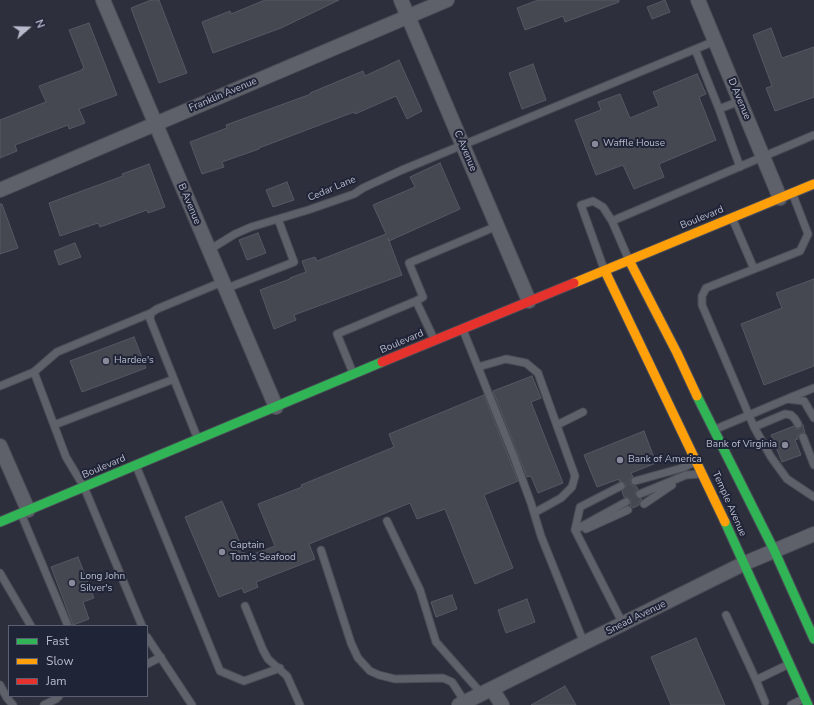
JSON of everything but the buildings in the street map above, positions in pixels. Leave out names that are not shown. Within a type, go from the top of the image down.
[{"type":"main road","name":"Boulevard","points":[[0,522],[529,301],[814,184]]},
{"type":"main road","name":"Temple Avenue","points":[[629,260],[677,353],[713,430],[774,550],[814,639]]},
{"type":"main road","name":"Temple Avenue","points":[[605,271],[655,378],[697,461],[806,702]]},
{"type":"street","name":"B Avenue","points":[[103,0],[276,407]]},
{"type":"street","name":"C Avenue","points":[[401,0],[529,301]]},
{"type":"street","name":"Franklin Avenue","points":[[0,190],[447,0]]},
{"type":"street","name":"D Avenue","points":[[698,0],[763,157],[786,195]]},
{"type":"street","points":[[0,446],[25,512]]},
{"type":"street","name":"Snead Avenue","points":[[462,704],[743,564],[814,534]]},
{"type":"street","points":[[487,691],[502,705]]},
{"type":"lane","name":"Cedar Lane","points":[[209,250],[251,227],[308,210],[354,194],[363,188],[389,176],[715,41]]},
{"type":"lane","points":[[695,49],[740,167]]},
{"type":"lane","points":[[719,109],[740,101]]},
{"type":"lane","points":[[612,221],[814,135]]},
{"type":"lane","points":[[786,195],[808,234],[800,251],[706,288],[702,296],[702,305],[749,416],[771,457],[787,479],[814,497]]},
{"type":"lane","points":[[605,271],[581,205],[593,201],[603,207],[612,221],[629,260]]},
{"type":"lane","points":[[732,218],[754,269]]},
{"type":"lane","points":[[0,386],[34,372],[57,352],[151,313],[157,309],[294,262],[278,219]]},
{"type":"lane","points":[[353,375],[337,334],[423,297],[409,263],[497,226]]},
{"type":"lane","points":[[416,301],[434,341]]},
{"type":"lane","points":[[151,313],[150,319],[198,439]]},
{"type":"lane","points":[[463,329],[514,457],[531,503],[541,536],[584,643]]},
{"type":"lane","points":[[478,367],[506,358],[526,363],[538,374],[575,476],[572,486],[561,498],[534,514]]},
{"type":"lane","points":[[34,372],[66,457],[84,487],[142,625]]},
{"type":"lane","points":[[54,425],[174,379]]},
{"type":"lane","points":[[713,430],[814,388]]},
{"type":"lane","points":[[787,399],[804,401],[814,418]]},
{"type":"lane","points":[[557,425],[583,412]]},
{"type":"lane","points":[[754,427],[785,414],[791,415],[798,424]]},
{"type":"lane","points":[[803,437],[814,466]]},
{"type":"lane","points":[[634,481],[682,468],[697,461]]},
{"type":"lane","points":[[136,466],[220,671],[244,681],[280,668]]},
{"type":"lane","points":[[640,494],[686,475],[703,474]]},
{"type":"lane","points":[[644,504],[686,475]]},
{"type":"lane","points":[[621,486],[580,507],[576,531],[623,624]]},
{"type":"lane","points":[[576,531],[626,502]]},
{"type":"lane","points":[[576,531],[628,510]]},
{"type":"lane","points":[[25,512],[68,625]]},
{"type":"lane","points":[[387,521],[420,590],[436,642],[487,691]]},
{"type":"lane","points":[[321,550],[351,643],[358,658],[370,671],[395,679],[443,678],[452,682],[462,704]]},
{"type":"lane","points":[[0,573],[30,625]]},
{"type":"lane","points":[[245,606],[263,650],[268,659],[280,668],[287,676],[300,705]]},
{"type":"lane","points":[[726,615],[765,702]]},
{"type":"lane","points":[[148,638],[192,705]]},
{"type":"lane","points":[[148,664],[161,657]]},
{"type":"lane","points":[[756,680],[789,664]]},
{"type":"lane","points":[[0,685],[7,698],[13,705]]},
{"type":"lane","points":[[44,705],[57,697]]},
{"type":"lane","points":[[791,705],[806,702]]},
{"type":"traffic: fast","points":[[0,522],[382,362]]},
{"type":"traffic: fast","points":[[697,396],[774,550],[814,639]]},
{"type":"traffic: fast","points":[[725,522],[808,705]]},
{"type":"traffic: slow","points":[[574,283],[814,184]]},
{"type":"traffic: slow","points":[[629,260],[677,353],[697,396]]},
{"type":"traffic: slow","points":[[605,271],[725,522]]},
{"type":"traffic: jam","points":[[382,362],[574,283]]},
{"type":"place","name":"Waffle House","points":[[595,144]]},
{"type":"place","name":"Hardee's","points":[[106,361]]},
{"type":"place","name":"Bank of Virginia","points":[[785,445]]},
{"type":"place","name":"Bank of America","points":[[620,460]]},
{"type":"place","name":"Captain Tom's Seafood","points":[[222,552]]},
{"type":"place","name":"Long John Silver's","points":[[72,583]]}]
